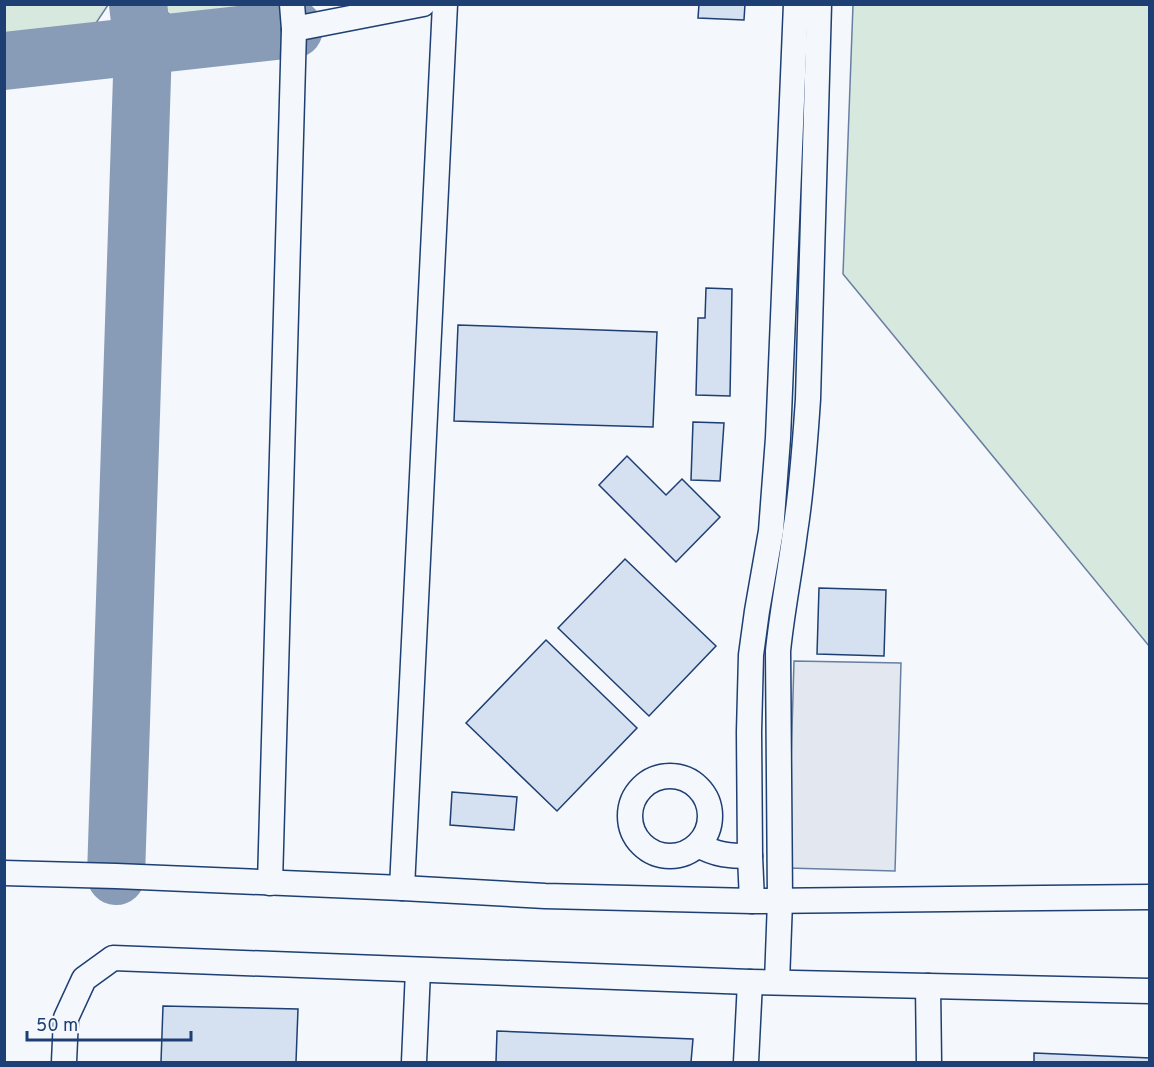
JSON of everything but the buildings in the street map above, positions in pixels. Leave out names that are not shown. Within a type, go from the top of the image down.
[{"type":"street","points":[[270,883],[294,29],[292,4]]},
{"type":"street","points":[[294,29],[423,4]]},
{"type":"street","points":[[402,888],[445,4]]},
{"type":"street","points":[[752,901],[749,732],[751,655],[771,531],[781,383],[796,4]]},
{"type":"street","points":[[777,982],[780,901],[778,651],[805,454],[819,4]]},
{"type":"street","points":[[771,531],[795,532]]},
{"type":"street","points":[[698,845],[711,852],[729,856],[750,856]]},
{"type":"street","points":[[4,873],[402,888],[545,896],[752,901],[1149,897]]},
{"type":"street","points":[[64,1062],[66,1018],[84,979],[113,958],[750,982],[1149,991]]},
{"type":"street","points":[[414,1062],[418,970]]},
{"type":"street","points":[[746,1062],[750,982]]},
{"type":"street","points":[[928,986],[929,1062]]},
{"type":"shaded area","points":[[5,4],[108,5],[92,29],[75,39],[5,46]]},
{"type":"shaded area","points":[[159,5],[255,5],[238,23],[196,29],[178,22]]},
{"type":"shaded area","points":[[853,5],[1149,5],[1149,646],[843,274]]},
{"type":"shaded area","points":[[794,661],[901,663],[895,871],[788,868]]},
{"type":"taxiway","points":[[116,876],[143,46],[138,4]]},
{"type":"taxiway","points":[[4,61],[294,29]]}]
